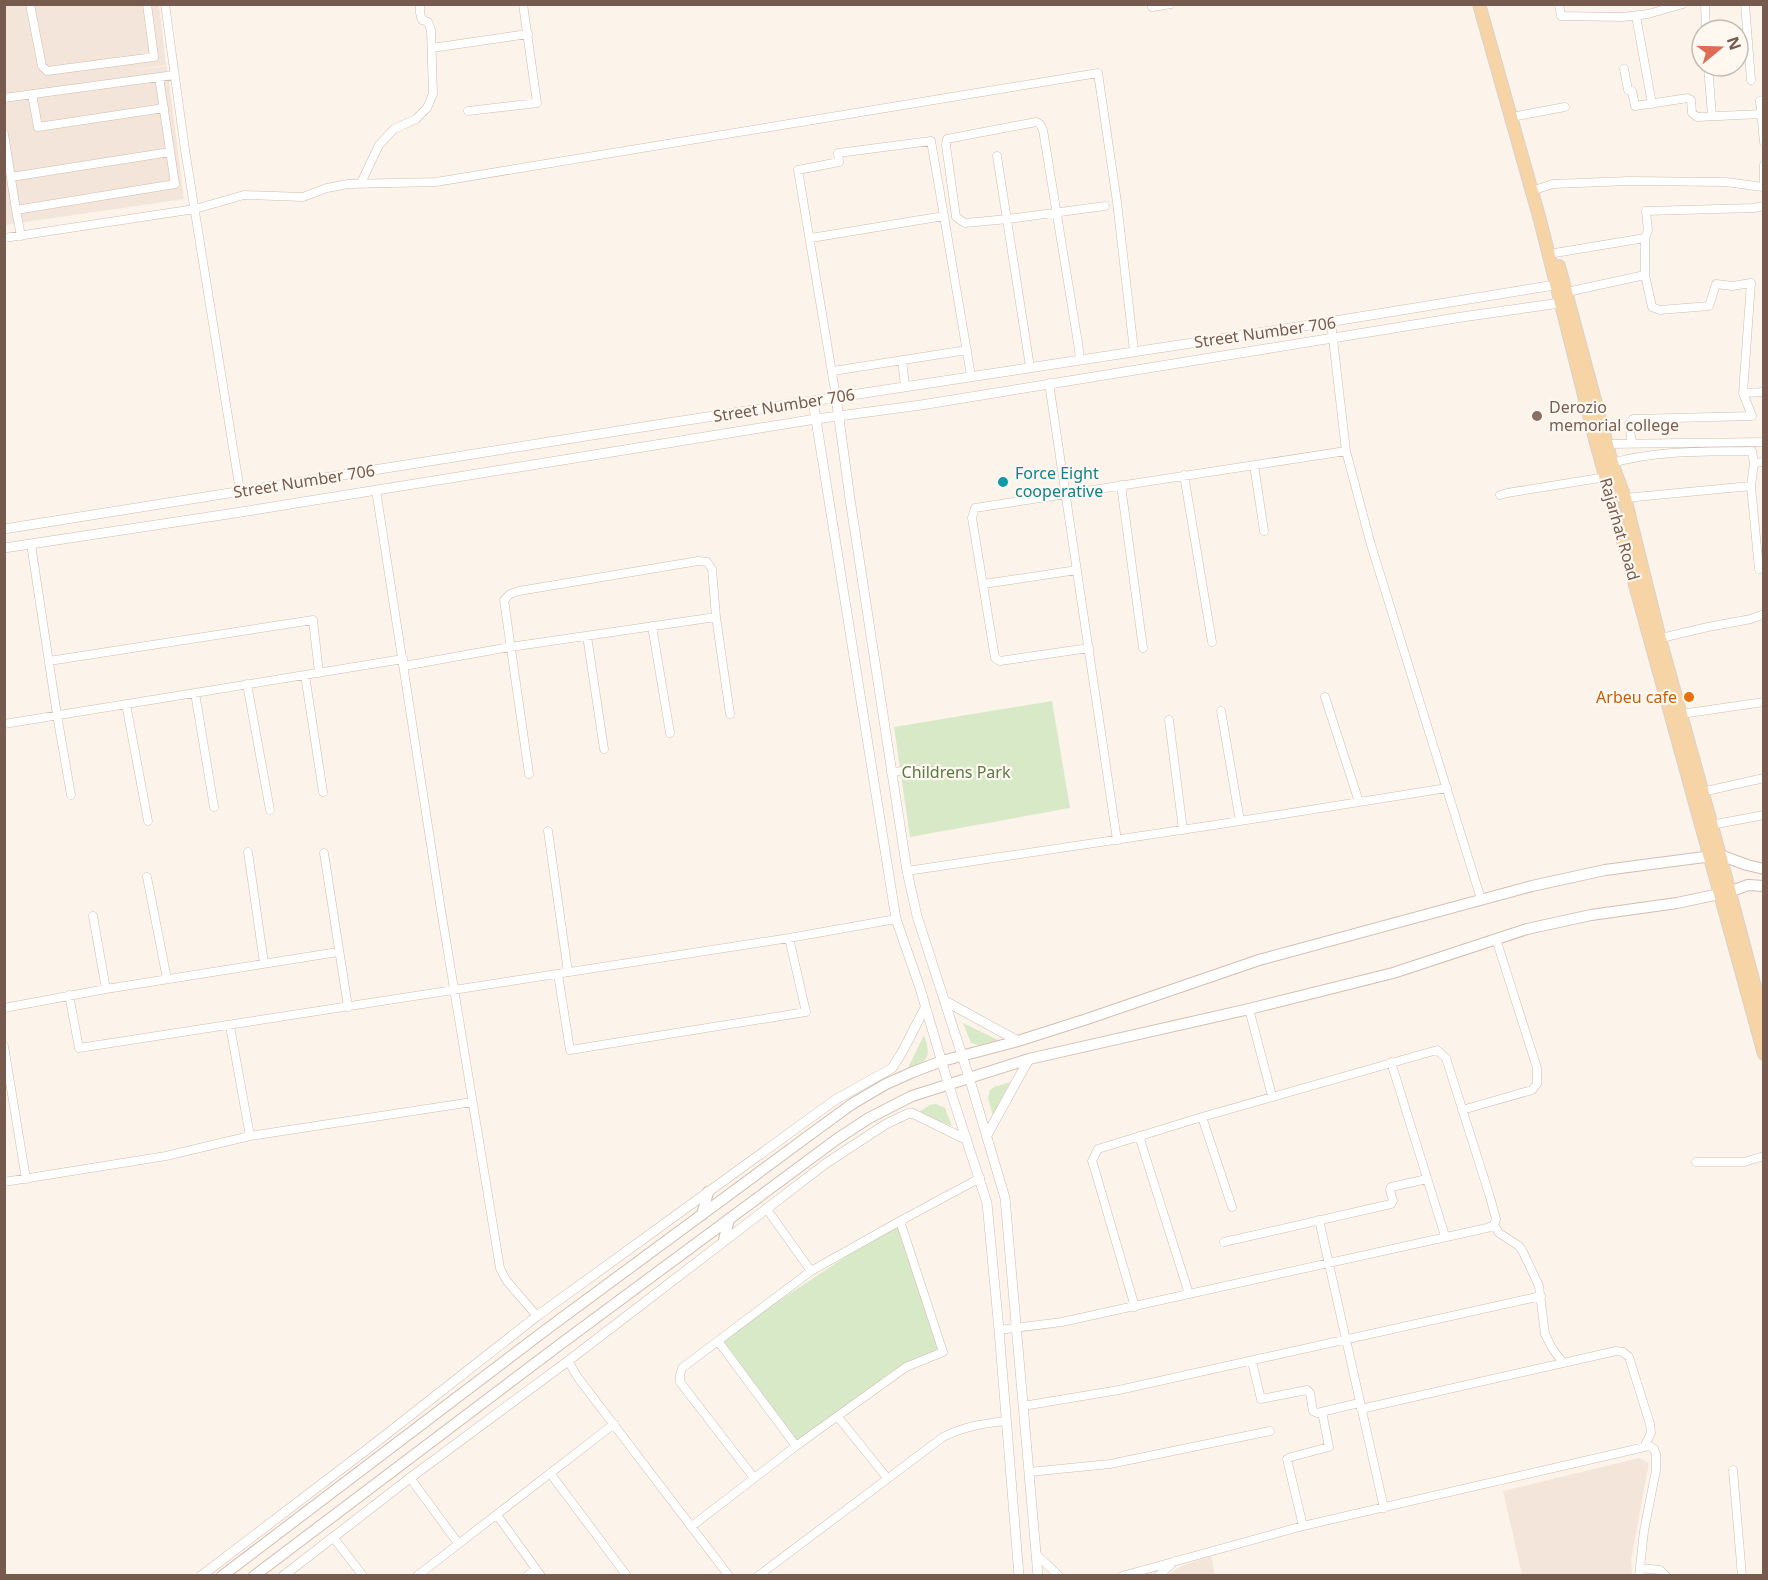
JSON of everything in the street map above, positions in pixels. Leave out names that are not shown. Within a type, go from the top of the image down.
[{"type":"main road","name":"Rajarhat Road","points":[[1479,4],[1612,463],[1625,498],[1655,639],[1681,714],[1711,825],[1714,856]]},
{"type":"main road","name":"Rajarhat Road","points":[[1488,4],[1534,190],[1555,253],[1606,477],[1655,639],[1724,893],[1764,1054]]},
{"type":"main road","points":[[1714,856],[1764,874]]},
{"type":"main road","points":[[222,1575],[548,1329],[852,1104],[886,1084],[942,1061],[1018,1041],[1087,1019],[1258,960],[1532,885],[1605,870],[1714,856],[1764,869]]},
{"type":"main road","points":[[254,1575],[837,1139],[869,1118],[912,1096],[1029,1059],[1250,1010],[1393,973],[1527,929],[1591,915],[1677,903],[1724,893],[1748,885],[1764,886]]},
{"type":"main road","name":"Rajarhat Road","points":[[1724,893],[1764,1022]]},
{"type":"main road","points":[[702,1215],[708,1192]]},
{"type":"main road","points":[[724,1240],[729,1219]]},
{"type":"street","points":[[30,4],[42,66],[47,71],[154,57],[147,4]]},
{"type":"street","points":[[165,4],[174,75],[240,491]]},
{"type":"street","points":[[361,183],[379,145],[394,129],[416,119],[428,108],[433,94],[431,30],[428,22],[422,20],[420,4]]},
{"type":"street","points":[[468,111],[537,103],[523,4]]},
{"type":"street","points":[[1152,7],[1172,4]]},
{"type":"street","points":[[1559,4],[1561,16],[1622,17],[1648,15],[1683,4]]},
{"type":"street","points":[[1745,4],[1751,80]]},
{"type":"street","points":[[1636,16],[1652,104]]},
{"type":"street","points":[[432,48],[528,34]]},
{"type":"street","points":[[1624,69],[1628,90],[1632,91],[1635,106],[1688,98],[1692,100],[1692,113],[1697,117],[1761,114]]},
{"type":"street","points":[[4,238],[195,209],[244,195],[303,197],[327,188],[348,184],[436,182],[1098,73],[1117,202],[1134,351]]},
{"type":"street","points":[[4,98],[174,75]]},
{"type":"street","points":[[16,210],[176,184],[159,77]]},
{"type":"street","points":[[1709,78],[1712,116]]},
{"type":"street","points":[[32,94],[38,127],[164,108]]},
{"type":"street","points":[[1764,100],[1760,101],[1764,142]]},
{"type":"street","points":[[1517,116],[1565,107]]},
{"type":"street","points":[[1080,359],[1057,213],[1043,130],[1040,124],[1036,122],[947,139],[956,217],[964,223],[1008,219],[1057,213],[1104,206]]},
{"type":"street","points":[[4,134],[21,236]]},
{"type":"street","points":[[971,376],[931,141],[838,153],[839,162],[798,170],[833,371],[907,871],[917,916],[963,1056],[1005,1198],[1038,1575]]},
{"type":"street","points":[[11,177],[170,152]]},
{"type":"street","points":[[997,156],[1030,367]]},
{"type":"street","points":[[1534,190],[1553,184],[1629,181],[1726,182],[1763,187],[1764,165]]},
{"type":"street","points":[[1632,443],[1629,424],[1632,419],[1752,416],[1743,393],[1751,283],[1732,286],[1716,284],[1709,306],[1660,310],[1652,307],[1646,275],[1645,238],[1648,230],[1646,212],[1764,206]]},
{"type":"street","points":[[811,238],[944,216]]},
{"type":"street","points":[[1555,253],[1645,238]]},
{"type":"street","points":[[4,548],[1332,337],[1646,275]]},
{"type":"street","name":"Street Number 706","points":[[4,529],[1080,359],[1331,322],[1563,293]]},
{"type":"street","points":[[1331,322],[1346,451],[1371,545],[1481,899]]},
{"type":"street","points":[[833,371],[967,350]]},
{"type":"street","points":[[902,360],[905,386]]},
{"type":"street","points":[[1049,383],[1118,840]]},
{"type":"street","points":[[1743,393],[1764,392]]},
{"type":"street","points":[[813,401],[896,919],[987,1203],[1019,1575]]},
{"type":"street","points":[[1607,444],[1764,442]]},
{"type":"street","points":[[1089,648],[1000,661],[995,658],[972,518],[975,508],[1346,451]]},
{"type":"street","points":[[1612,463],[1633,457],[1752,451],[1754,463],[1751,486],[1759,569],[1764,568]]},
{"type":"street","points":[[1754,463],[1764,462]]},
{"type":"street","points":[[1254,465],[1264,531]]},
{"type":"street","points":[[1184,475],[1212,642]]},
{"type":"street","points":[[1500,495],[1606,477]]},
{"type":"street","points":[[1121,485],[1143,648]]},
{"type":"street","points":[[1611,496],[1625,498],[1751,486]]},
{"type":"street","points":[[376,490],[500,1268],[506,1280],[537,1316]]},
{"type":"street","points":[[31,544],[71,795]]},
{"type":"street","points":[[529,774],[504,600],[510,594],[519,591],[707,561],[712,569],[716,617],[730,714]]},
{"type":"street","points":[[984,584],[1077,570]]},
{"type":"street","points":[[1655,639],[1751,619],[1764,614]]},
{"type":"street","points":[[4,724],[305,675],[716,617]]},
{"type":"street","points":[[49,661],[313,620],[319,673]]},
{"type":"street","points":[[652,626],[670,733]]},
{"type":"street","points":[[587,636],[604,749]]},
{"type":"street","points":[[305,675],[323,792]]},
{"type":"street","points":[[248,684],[270,810]]},
{"type":"street","points":[[195,693],[214,807]]},
{"type":"street","points":[[1324,697],[1359,802]]},
{"type":"street","points":[[1681,714],[1764,702]]},
{"type":"street","points":[[126,704],[148,821]]},
{"type":"street","points":[[1221,711],[1240,821]]},
{"type":"street","points":[[1169,720],[1183,830]]},
{"type":"street","points":[[891,772],[916,770],[950,772]]},
{"type":"street","points":[[1702,792],[1764,778]]},
{"type":"street","points":[[907,871],[1447,788]]},
{"type":"street","points":[[1711,825],[1764,815]]},
{"type":"street","points":[[548,831],[568,972]]},
{"type":"street","points":[[248,852],[264,963]]},
{"type":"street","points":[[324,853],[348,1007]]},
{"type":"street","points":[[147,876],[167,979]]},
{"type":"street","points":[[93,916],[106,989]]},
{"type":"street","points":[[69,995],[79,1048],[789,938],[896,919]]},
{"type":"street","points":[[558,974],[570,1050],[806,1012],[789,938]]},
{"type":"street","points":[[1462,1110],[1532,1090],[1537,1084],[1537,1068],[1496,939]]},
{"type":"street","points":[[4,1008],[69,995],[338,952]]},
{"type":"street","points":[[945,1001],[1018,1041]]},
{"type":"street","points":[[201,1575],[375,1444],[537,1316],[835,1100],[892,1068],[925,1008]]},
{"type":"street","points":[[1250,1010],[1272,1096]]},
{"type":"street","points":[[230,1026],[250,1136]]},
{"type":"street","points":[[4,1046],[26,1179]]},
{"type":"street","points":[[1136,1306],[1092,1161],[1098,1149],[1432,1050],[1441,1051],[1446,1058],[1496,1219],[1494,1225]]},
{"type":"street","points":[[987,1135],[1029,1059]]},
{"type":"street","points":[[1391,1062],[1445,1236]]},
{"type":"street","points":[[4,1182],[166,1156],[250,1136],[472,1102]]},
{"type":"street","points":[[283,1575],[853,1144],[886,1124],[912,1113],[967,1140]]},
{"type":"street","points":[[1202,1117],[1232,1207]]},
{"type":"street","points":[[1139,1136],[1189,1294]]},
{"type":"street","points":[[1696,1162],[1744,1162],[1764,1156]]},
{"type":"street","points":[[754,1478],[679,1380],[682,1368],[812,1271],[980,1178]]},
{"type":"street","points":[[1224,1242],[1391,1204],[1393,1202],[1391,1187],[1427,1179]]},
{"type":"street","points":[[766,1208],[812,1271]]},
{"type":"street","points":[[1319,1220],[1384,1508]]},
{"type":"street","points":[[692,1526],[796,1446],[906,1367],[943,1352],[900,1221]]},
{"type":"street","points":[[999,1330],[1062,1322],[1494,1225]]},
{"type":"street","points":[[1494,1225],[1499,1233],[1519,1246],[1523,1252],[1539,1286],[1545,1334],[1563,1363]]},
{"type":"street","points":[[1023,1406],[1119,1390],[1252,1362],[1541,1296]]},
{"type":"street","points":[[718,1341],[796,1446]]},
{"type":"street","points":[[1252,1362],[1261,1400],[1307,1390],[1310,1393],[1313,1411],[1317,1413],[1360,1406],[1616,1351],[1623,1352],[1629,1357],[1650,1424],[1651,1433],[1644,1447]]},
{"type":"street","points":[[568,1361],[579,1379],[729,1575]]},
{"type":"street","points":[[1303,1526],[1287,1459],[1329,1447],[1322,1412]]},
{"type":"street","points":[[838,1417],[887,1478]]},
{"type":"street","points":[[758,1575],[943,1437],[978,1424],[1006,1421]]},
{"type":"street","points":[[417,1575],[614,1424]]},
{"type":"street","points":[[1029,1472],[1110,1464],[1270,1431]]},
{"type":"street","points":[[1122,1575],[1303,1526],[1649,1446],[1656,1454],[1656,1470],[1644,1531],[1639,1572],[1660,1570],[1666,1575]]},
{"type":"street","points":[[1733,1470],[1742,1575]]},
{"type":"street","points":[[550,1473],[627,1575]]},
{"type":"street","points":[[410,1478],[458,1544]]},
{"type":"street","points":[[496,1515],[539,1572],[527,1575]]},
{"type":"street","points":[[333,1537],[363,1575]]},
{"type":"street","points":[[1036,1554],[1059,1575]]},
{"type":"street","points":[[1158,1575],[1176,1560]]},
{"type":"shaded area","points":[[4,5],[159,5],[166,65],[129,71],[167,66],[184,199],[5,225]]},
{"type":"shaded area","points":[[1639,1458],[1649,1463],[1631,1560],[1632,1575],[1522,1575],[1503,1491]]},
{"type":"shaded area","points":[[1211,1556],[1215,1575],[1167,1575],[1181,1566]]},
{"type":"green space","name":"Childrens Park","points":[[1052,701],[1070,808],[910,837],[894,727]]},
{"type":"green space","points":[[963,1023],[998,1040],[979,1045],[971,1043]]},
{"type":"green space","points":[[924,1035],[928,1048],[927,1057],[921,1063],[908,1068]]},
{"type":"green space","points":[[1010,1082],[993,1116],[988,1098],[990,1090]]},
{"type":"green space","points":[[936,1104],[945,1108],[952,1126],[917,1113]]},
{"type":"green space","points":[[900,1221],[943,1352],[891,1372],[796,1446],[718,1341]]},
{"type":"place","name":"Derozio memorial college","points":[[1537,416]]},
{"type":"place","name":"Force Eight cooperative","points":[[1003,482]]},
{"type":"place","name":"Arbeu cafe","points":[[1689,697]]}]
